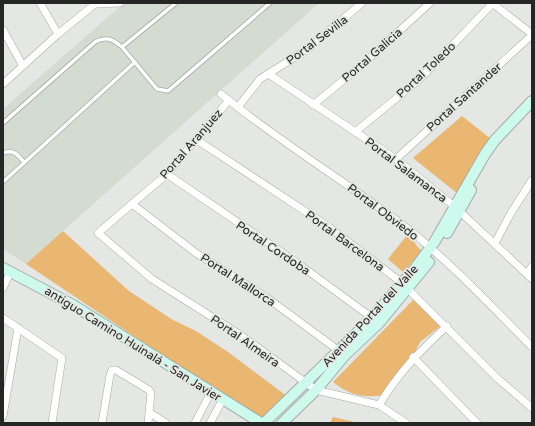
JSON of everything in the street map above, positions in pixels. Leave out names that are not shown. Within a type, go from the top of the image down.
[{"type":"street","points":[[40,3],[58,34]]},
{"type":"street","points":[[3,84],[58,34],[95,4],[120,3]]},
{"type":"street","name":"Portal Sevilla","points":[[238,107],[263,77],[270,75],[332,30],[362,3]]},
{"type":"street","name":"Portal Galicia","points":[[313,105],[369,59],[430,3]]},
{"type":"street","points":[[492,3],[532,35]]},
{"type":"street","name":"Portal Toledo","points":[[355,132],[420,78],[492,3]]},
{"type":"street","points":[[3,30],[22,66]]},
{"type":"street","name":"Portal Santander","points":[[396,160],[529,43],[532,35]]},
{"type":"street","name":"Portal Salamanca","points":[[270,75],[396,160],[457,209],[529,276]]},
{"type":"street","name":"Portal Obviedo","points":[[221,94],[289,145],[366,198],[433,251],[474,288],[532,347]]},
{"type":"street","name":"Portal Aranjuez","points":[[98,233],[168,174],[229,100]]},
{"type":"street","name":"Avenida Portal del Valle","points":[[263,423],[305,384],[342,353],[375,320],[405,286],[433,251],[489,148],[532,101]]},
{"type":"street","name":"Avenida Portal del Valle","points":[[457,209],[489,159],[532,110]]},
{"type":"street","name":"Portal Barcelona","points":[[197,140],[329,227],[405,286],[498,378],[532,408]]},
{"type":"street","name":"Portal Cordoba","points":[[168,174],[375,320]]},
{"type":"street","points":[[495,243],[511,213],[532,180]]},
{"type":"street","name":"Portal Mallorca","points":[[132,204],[196,253],[266,297],[342,353]]},
{"type":"street","name":"Portal Almeira","points":[[98,233],[152,279],[242,336],[305,384],[316,390],[379,405],[406,423]]},
{"type":"street","points":[[529,276],[532,266]]},
{"type":"street","points":[[3,288],[6,273],[74,310],[222,401],[253,423]]},
{"type":"street","points":[[3,318],[62,358],[52,423]]},
{"type":"street","points":[[379,405],[396,377],[413,357],[447,326]]},
{"type":"street","points":[[3,416],[18,328]]},
{"type":"street","name":"Avenida Portal del Valle","points":[[282,423],[316,390],[342,353]]},
{"type":"street","points":[[413,357],[477,423]]},
{"type":"street","points":[[102,423],[112,370],[116,370],[149,390],[151,393],[148,423]]},
{"type":"street","points":[[195,423],[210,394]]},
{"type":"street","points":[[210,423],[222,401]]},
{"type":"street","name":"antiguo Camino Huinalá - San Javier","points":[[222,401],[263,423]]},
{"type":"street","points":[[150,413],[166,423]]},
{"type":"lane","points":[[122,47],[176,3]]},
{"type":"lane","points":[[3,123],[95,42],[107,38],[112,39],[122,47],[157,88],[168,92],[270,3]]},
{"type":"lane","points":[[3,182],[135,62]]},
{"type":"lane","points":[[3,153],[10,151],[14,152],[24,162]]},
{"type":"shaded area","points":[[124,3],[319,3],[26,264],[3,249],[3,109]]},
{"type":"shaded area","points":[[462,116],[491,139],[458,194],[413,158]]},
{"type":"shaded area","points":[[63,231],[129,291],[173,320],[196,331],[228,352],[288,397],[261,421],[26,264]]},
{"type":"shaded area","points":[[408,234],[422,251],[403,272],[388,259]]},
{"type":"shaded area","points":[[414,299],[442,325],[420,342],[415,352],[400,370],[383,395],[362,396],[344,390],[333,382]]},
{"type":"shaded area","points":[[333,417],[359,423],[330,423]]}]
